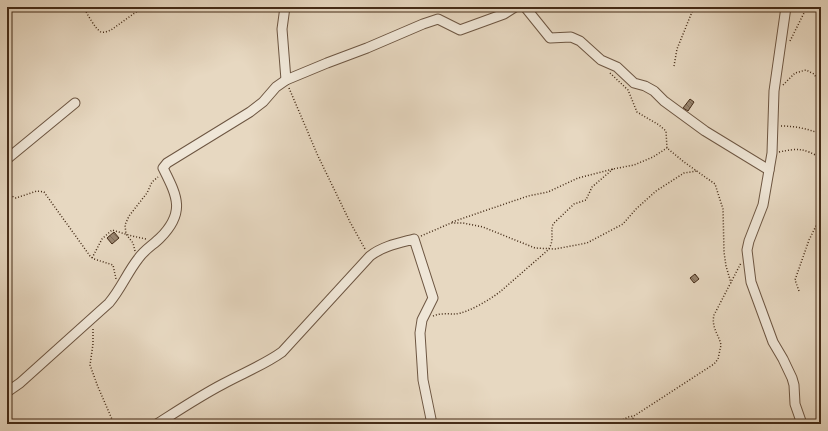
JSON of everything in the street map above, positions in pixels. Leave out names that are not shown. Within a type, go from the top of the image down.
[{"type":"street","points":[[285,7],[282,29],[286,80]]},
{"type":"street","points":[[7,392],[20,383],[109,303],[120,290],[136,261],[143,252],[157,240],[171,224],[177,206],[176,196],[163,168],[167,163],[250,112],[263,102],[276,87],[286,80],[438,19],[460,30],[504,14],[515,7]]},
{"type":"street","points":[[525,7],[550,38],[575,38],[580,41],[601,60],[617,67],[634,83],[645,86],[654,91],[664,101],[705,131],[769,170]]},
{"type":"street","points":[[786,7],[774,93],[772,153],[763,206],[747,250],[751,282],[773,342],[792,378],[795,404],[802,424]]},
{"type":"street","points":[[7,159],[75,103]]},
{"type":"street","points":[[157,424],[190,402],[268,361],[282,352],[370,256],[387,246],[414,239],[432,298],[422,320],[420,333],[424,380],[432,424]]},
{"type":"path","points":[[83,7],[101,32],[111,30],[143,7]]},
{"type":"path","points":[[674,66],[676,49],[694,7]]},
{"type":"path","points":[[789,43],[791,36],[809,7]]},
{"type":"path","points":[[607,63],[612,74],[630,94],[637,112],[666,131],[667,148],[714,184],[724,209],[724,252],[726,266],[731,282]]},
{"type":"path","points":[[774,93],[800,70],[810,71],[821,84]]},
{"type":"path","points":[[286,80],[318,156],[350,222],[370,256]]},
{"type":"path","points":[[773,121],[781,126],[803,128],[821,134]]},
{"type":"path","points":[[414,239],[451,223],[528,196],[548,192],[578,178],[634,165],[653,157],[667,148]]},
{"type":"path","points":[[772,153],[795,148],[802,149],[821,158]]},
{"type":"path","points":[[136,261],[133,243],[126,234],[126,220],[144,198],[152,182],[159,176],[163,168]]},
{"type":"path","points":[[422,320],[436,314],[456,314],[467,311],[494,297],[548,250],[552,242],[553,224],[574,204],[586,200],[592,187],[613,169]]},
{"type":"path","points":[[451,223],[483,226],[535,248],[548,250],[587,243],[623,224],[636,209],[656,191],[684,174],[697,171]]},
{"type":"path","points":[[7,194],[16,198],[37,191],[44,192],[92,258],[113,265],[120,290]]},
{"type":"path","points":[[799,291],[795,280],[809,240],[821,216]]},
{"type":"path","points":[[92,258],[102,239],[109,232],[114,230],[137,238],[157,240]]},
{"type":"path","points":[[615,424],[628,417],[634,416],[717,362],[721,345],[715,331],[713,320],[714,315],[747,250]]},
{"type":"path","points":[[93,329],[93,344],[90,365],[114,424]]},
{"type":"path","points":[[630,424],[634,416]]},
{"type":"building","points":[[690,99],[694,102],[688,111],[683,108]]},
{"type":"building","points":[[114,232],[119,238],[112,244],[107,238]]},
{"type":"building","points":[[695,274],[699,279],[694,283],[690,278]]}]
